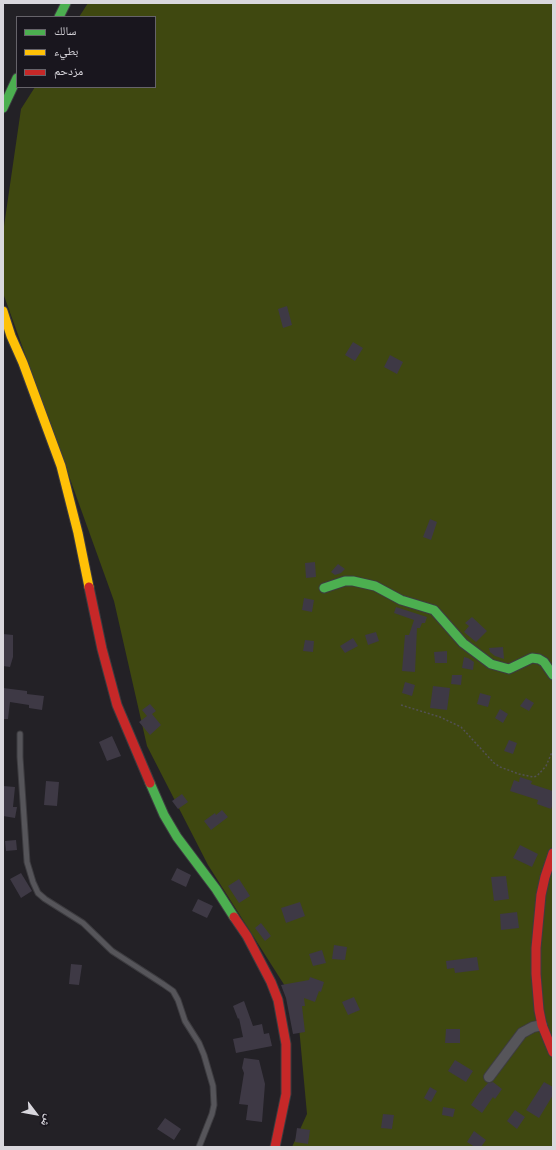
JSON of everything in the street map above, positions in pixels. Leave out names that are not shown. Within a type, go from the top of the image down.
[{"type":"street","points":[[60,16],[66,3]]},
{"type":"street","points":[[3,108],[16,80]]},
{"type":"street","points":[[3,311],[11,336],[23,363],[61,466],[78,533],[102,649],[124,723],[164,815],[176,837],[216,889],[247,936],[271,982],[278,1000],[286,1044],[287,1065],[286,1094],[275,1147]]},
{"type":"street","points":[[324,588],[353,581],[375,586],[401,600],[434,610],[463,642],[491,664],[509,669],[532,658],[539,659],[544,662],[553,675]]},
{"type":"street","points":[[553,853],[541,895],[536,974],[539,1010],[542,1025],[553,1052]]},
{"type":"street","points":[[489,1077],[522,1032],[542,1025]]},
{"type":"lane","points":[[20,734],[20,757],[27,862],[33,882],[38,893],[45,899],[83,923],[112,951],[164,984],[172,991],[178,1000],[185,1021],[199,1043],[204,1055],[213,1086],[214,1106],[199,1147]]},
{"type":"path","points":[[401,705],[440,717],[461,727],[494,763],[500,767],[519,774],[533,777],[537,776],[546,766],[553,750]]},
{"type":"green space","points":[[88,3],[553,3],[553,1147],[292,1147],[307,1114],[297,1005],[208,865],[147,746],[114,601],[3,293],[3,233],[21,109],[34,88],[156,88],[156,16],[80,16]]},
{"type":"building","points":[[287,306],[292,325],[283,328],[278,309]]},
{"type":"building","points":[[353,342],[363,348],[355,361],[345,355]]},
{"type":"building","points":[[390,355],[403,362],[397,374],[384,367]]},
{"type":"building","points":[[430,519],[437,522],[431,540],[423,537]]},
{"type":"building","points":[[315,562],[316,577],[306,578],[305,563]]},
{"type":"building","points":[[338,564],[345,569],[341,573],[335,575],[331,572]]},
{"type":"building","points":[[304,598],[314,600],[312,612],[302,610]]},
{"type":"building","points":[[396,607],[427,617],[425,623],[422,623],[420,628],[417,628],[415,672],[402,671],[405,635],[409,635],[414,620],[394,613]]},
{"type":"building","points":[[472,617],[487,631],[476,642],[464,632],[469,626],[465,623]]},
{"type":"building","points":[[376,632],[379,641],[368,645],[365,635]]},
{"type":"building","points":[[3,634],[13,635],[13,657],[10,667],[3,666]]},
{"type":"building","points":[[353,638],[358,646],[345,653],[340,646]]},
{"type":"building","points":[[305,640],[314,641],[313,652],[303,651]]},
{"type":"building","points":[[503,647],[504,659],[495,656],[490,652],[489,648]]},
{"type":"building","points":[[447,651],[447,663],[435,663],[434,652]]},
{"type":"building","points":[[464,657],[474,662],[473,670],[462,668]]},
{"type":"building","points":[[452,675],[462,675],[461,685],[451,684]]},
{"type":"building","points":[[405,682],[415,685],[412,696],[402,693]]},
{"type":"building","points":[[433,686],[450,688],[447,710],[430,708]]},
{"type":"building","points":[[3,688],[27,691],[27,694],[44,696],[42,710],[29,708],[29,705],[10,702],[8,719],[3,719]]},
{"type":"building","points":[[480,693],[491,696],[488,707],[477,704]]},
{"type":"building","points":[[526,698],[534,703],[529,711],[520,706]]},
{"type":"building","points":[[150,704],[156,711],[152,714],[161,725],[150,735],[139,722],[147,716],[142,710]]},
{"type":"building","points":[[500,709],[508,714],[503,723],[495,718]]},
{"type":"building","points":[[112,736],[121,756],[107,761],[99,742]]},
{"type":"building","points":[[509,740],[517,743],[513,754],[504,751]]},
{"type":"building","points":[[520,777],[532,781],[531,784],[553,791],[553,803],[551,809],[537,804],[538,800],[510,791],[514,780],[519,782]]},
{"type":"building","points":[[46,781],[59,782],[57,806],[44,805]]},
{"type":"building","points":[[3,786],[15,787],[13,807],[17,807],[15,818],[3,816]]},
{"type":"building","points":[[182,794],[188,802],[178,809],[172,801]]},
{"type":"building","points":[[222,810],[228,817],[211,830],[204,821]]},
{"type":"building","points":[[16,840],[17,850],[6,851],[5,841]]},
{"type":"building","points":[[520,845],[538,854],[532,867],[513,858]]},
{"type":"building","points":[[177,868],[191,875],[186,887],[171,880]]},
{"type":"building","points":[[21,873],[32,891],[21,898],[10,879]]},
{"type":"building","points":[[506,876],[509,899],[494,901],[491,877]]},
{"type":"building","points":[[239,879],[250,896],[239,903],[228,886]]},
{"type":"building","points":[[198,899],[213,906],[207,918],[192,911]]},
{"type":"building","points":[[300,902],[305,916],[286,923],[281,908]]},
{"type":"building","points":[[517,912],[519,928],[501,930],[500,914]]},
{"type":"building","points":[[261,923],[271,936],[265,941],[255,928]]},
{"type":"building","points":[[334,945],[347,947],[345,960],[332,959]]},
{"type":"building","points":[[322,950],[326,963],[313,966],[309,954]]},
{"type":"building","points":[[477,957],[479,970],[455,973],[454,968],[447,969],[446,961]]},
{"type":"building","points":[[71,964],[82,965],[79,985],[69,984]]},
{"type":"building","points":[[310,977],[324,982],[321,992],[319,991],[315,1002],[304,998],[305,1006],[302,1006],[305,1032],[293,1034],[286,998],[281,985],[309,980]]},
{"type":"building","points":[[354,997],[360,1010],[348,1015],[342,1002]]},
{"type":"building","points":[[244,1001],[253,1026],[262,1024],[264,1034],[269,1033],[272,1046],[236,1053],[233,1039],[243,1037],[239,1018],[238,1019],[233,1006]]},
{"type":"building","points":[[446,1029],[460,1029],[460,1043],[445,1043]]},
{"type":"building","points":[[244,1058],[259,1060],[265,1084],[262,1122],[246,1120],[248,1105],[239,1104],[244,1073],[242,1068]]},
{"type":"building","points":[[455,1060],[473,1071],[466,1082],[448,1071]]},
{"type":"building","points":[[493,1082],[502,1089],[495,1099],[493,1097],[482,1113],[471,1105],[488,1083]]},
{"type":"building","points":[[544,1082],[553,1087],[553,1095],[539,1118],[526,1110]]},
{"type":"building","points":[[430,1087],[437,1091],[431,1102],[424,1098]]},
{"type":"building","points":[[443,1107],[455,1109],[453,1117],[442,1115]]},
{"type":"building","points":[[515,1110],[525,1117],[517,1129],[507,1121]]},
{"type":"building","points":[[383,1114],[394,1115],[392,1129],[381,1128]]},
{"type":"building","points":[[165,1118],[181,1129],[174,1140],[157,1129]]},
{"type":"building","points":[[297,1128],[310,1130],[308,1144],[295,1142]]},
{"type":"building","points":[[474,1131],[486,1140],[481,1147],[475,1147],[467,1142]]},
{"type":"traffic: fast","points":[[60,16],[66,3]]},
{"type":"traffic: fast","points":[[3,108],[16,80]]},
{"type":"traffic: fast","points":[[324,588],[345,581],[353,581],[375,586],[401,600],[434,610],[463,643],[491,664],[509,669],[532,658],[539,659],[544,662],[553,675]]},
{"type":"traffic: fast","points":[[150,783],[164,815],[177,837],[216,889],[234,917]]},
{"type":"traffic: slow","points":[[3,311],[11,336],[23,363],[61,466],[78,533],[89,587]]},
{"type":"traffic: jam","points":[[89,587],[102,649],[117,705],[150,783]]},
{"type":"traffic: jam","points":[[553,853],[541,895],[536,948],[536,974],[539,1010],[542,1025],[553,1052]]},
{"type":"traffic: jam","points":[[234,917],[247,936],[271,982],[278,1000],[286,1044],[286,1094],[275,1147]]}]
